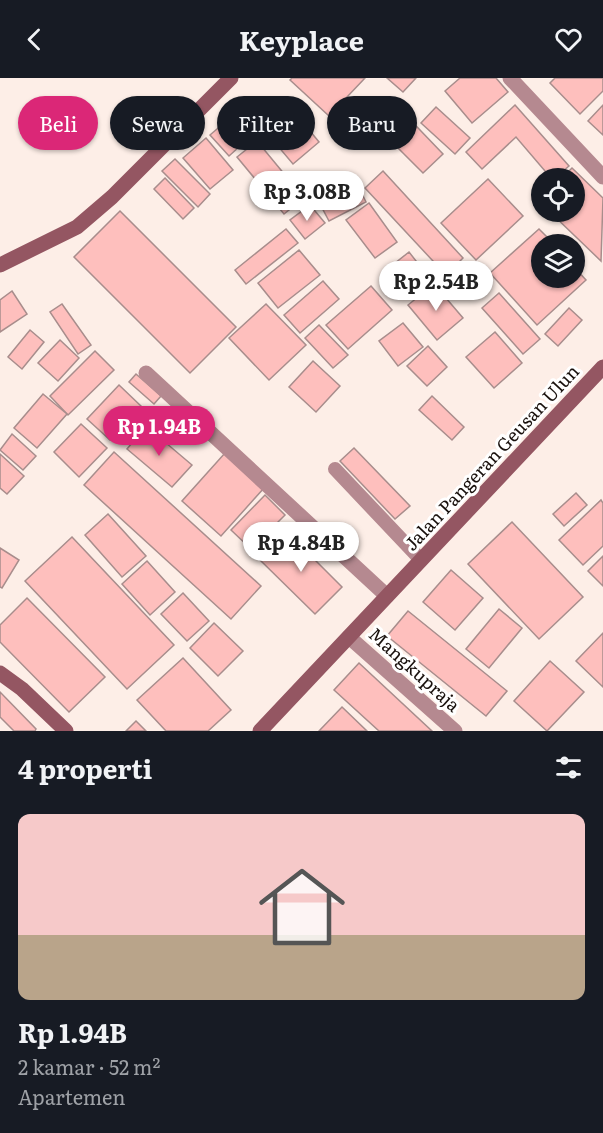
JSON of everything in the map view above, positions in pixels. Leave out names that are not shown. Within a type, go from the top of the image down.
[{"type":"main road","points":[[0,265],[77,227],[112,197],[231,78]]},
{"type":"main road","name":"Jalan Pangeran Geusan Ulun","points":[[260,731],[603,367]]},
{"type":"main road","points":[[0,673],[22,689],[66,731]]},
{"type":"street","points":[[510,78],[603,177]]},
{"type":"street","points":[[146,373],[387,596]]},
{"type":"street","name":"Mangkupraja","points":[[349,637],[455,731]]},
{"type":"lane","points":[[335,469],[421,560]]},
{"type":"building","points":[[292,78],[365,78],[348,96],[327,96],[327,114],[315,103],[315,96],[307,96],[290,80]]},
{"type":"building","points":[[387,78],[416,78],[403,92]]},
{"type":"building","points":[[460,78],[496,78],[508,92],[472,123],[445,91]]},
{"type":"building","points":[[555,78],[603,78],[603,91],[580,114],[550,83]]},
{"type":"building","points":[[515,105],[569,166],[567,168],[542,168],[516,137],[482,169],[466,152]]},
{"type":"building","points":[[603,105],[603,135],[588,121]]},
{"type":"building","points":[[436,107],[470,138],[455,154],[421,123]]},
{"type":"building","points":[[417,127],[443,154],[423,173],[400,150],[417,150]]},
{"type":"building","points":[[217,129],[217,143],[210,135]]},
{"type":"building","points":[[205,139],[233,170],[210,189],[183,158],[192,150],[205,150]]},
{"type":"building","points":[[224,150],[236,150],[229,156]]},
{"type":"building","points":[[246,150],[264,150],[304,198],[284,214],[237,157]]},
{"type":"building","points":[[281,150],[310,150],[293,164]]},
{"type":"building","points":[[175,159],[210,194],[198,207],[162,171]]},
{"type":"building","points":[[383,171],[463,258],[446,275],[365,188]]},
{"type":"building","points":[[165,178],[194,208],[183,219],[154,189]]},
{"type":"building","points":[[488,179],[523,216],[476,260],[441,223]]},
{"type":"building","points":[[585,181],[603,198],[601,261],[585,246],[585,234],[573,234],[560,222],[585,222]]},
{"type":"building","points":[[356,182],[366,202],[329,221],[319,202]]},
{"type":"building","points":[[369,203],[397,242],[375,258],[346,220]]},
{"type":"building","points":[[310,205],[325,223],[305,239],[290,220]]},
{"type":"building","points":[[120,211],[236,327],[190,373],[74,257]]},
{"type":"building","points":[[286,229],[298,243],[246,284],[235,270]]},
{"type":"building","points":[[539,229],[544,234],[533,234]]},
{"type":"building","points":[[531,236],[531,288],[577,288],[537,325],[490,273]]},
{"type":"building","points":[[299,250],[320,275],[278,308],[258,283]]},
{"type":"building","points":[[409,252],[431,280],[412,294],[390,267]]},
{"type":"building","points":[[323,281],[339,299],[300,333],[284,315]]},
{"type":"building","points":[[434,284],[463,318],[437,340],[408,305]]},
{"type":"building","points":[[371,286],[392,310],[348,349],[326,325]]},
{"type":"building","points":[[12,291],[27,314],[0,332],[0,300]]},
{"type":"building","points":[[499,293],[540,339],[523,354],[482,308]]},
{"type":"building","points":[[62,304],[91,345],[78,354],[50,312]]},
{"type":"building","points":[[266,304],[306,345],[269,380],[229,338]]},
{"type":"building","points":[[569,308],[582,320],[558,346],[545,334]]},
{"type":"building","points":[[403,323],[423,347],[398,366],[379,341]]},
{"type":"building","points":[[319,325],[348,355],[333,368],[305,338]]},
{"type":"building","points":[[30,330],[44,342],[22,369],[8,357]]},
{"type":"building","points":[[495,332],[522,363],[494,388],[466,357]]},
{"type":"building","points":[[60,340],[79,358],[58,381],[38,363]]},
{"type":"building","points":[[428,346],[447,367],[427,386],[407,366]]},
{"type":"building","points":[[95,351],[114,370],[68,415],[50,396]]},
{"type":"building","points":[[313,361],[340,386],[316,412],[289,387]]},
{"type":"building","points":[[136,374],[161,396],[154,404],[129,382]]},
{"type":"building","points":[[119,385],[142,407],[110,440],[87,419]]},
{"type":"building","points":[[43,394],[67,414],[37,448],[14,428]]},
{"type":"building","points":[[432,396],[464,427],[452,440],[419,410]]},
{"type":"building","points":[[81,424],[107,448],[79,477],[54,452]]},
{"type":"building","points":[[146,426],[192,465],[172,487],[127,449]]},
{"type":"building","points":[[12,434],[36,456],[23,470],[0,450]]},
{"type":"building","points":[[354,448],[410,506],[395,519],[340,461]]},
{"type":"building","points":[[114,452],[261,586],[231,619],[84,485]]},
{"type":"building","points":[[225,453],[264,488],[221,536],[182,501]]},
{"type":"building","points":[[0,454],[24,476],[7,494],[0,488]]},
{"type":"building","points":[[576,493],[587,505],[564,526],[553,514]]},
{"type":"building","points":[[265,495],[285,515],[251,549],[231,530]]},
{"type":"building","points":[[601,500],[603,503],[603,546],[583,565],[559,540]]},
{"type":"building","points":[[108,514],[146,556],[122,577],[85,535]]},
{"type":"building","points":[[512,522],[583,597],[539,639],[468,564]]},
{"type":"building","points":[[287,532],[342,587],[315,614],[259,559]]},
{"type":"building","points":[[72,537],[174,645],[127,689],[25,581]]},
{"type":"building","points":[[0,548],[19,560],[2,588],[0,587]]},
{"type":"building","points":[[603,556],[603,586],[588,571]]},
{"type":"building","points":[[147,561],[175,592],[150,615],[122,584]]},
{"type":"building","points":[[451,570],[483,598],[455,630],[423,602]]},
{"type":"building","points":[[183,593],[209,621],[187,641],[161,614]]},
{"type":"building","points":[[27,598],[105,677],[69,712],[0,642],[0,625]]},
{"type":"building","points":[[499,609],[522,628],[489,668],[466,649]]},
{"type":"building","points":[[408,611],[507,691],[486,716],[387,636]]},
{"type":"building","points":[[214,623],[243,651],[218,676],[190,648]]},
{"type":"building","points":[[603,633],[603,687],[576,661]]},
{"type":"building","points":[[183,658],[231,710],[208,731],[166,731],[137,700]]},
{"type":"building","points":[[550,661],[584,692],[547,731],[514,701]]},
{"type":"building","points":[[359,663],[432,731],[379,731],[334,690]]},
{"type":"building","points":[[0,692],[36,729],[35,731],[14,731],[0,717]]},
{"type":"building","points":[[342,707],[367,731],[319,731]]},
{"type":"building","points":[[136,721],[146,731],[126,731]]}]
